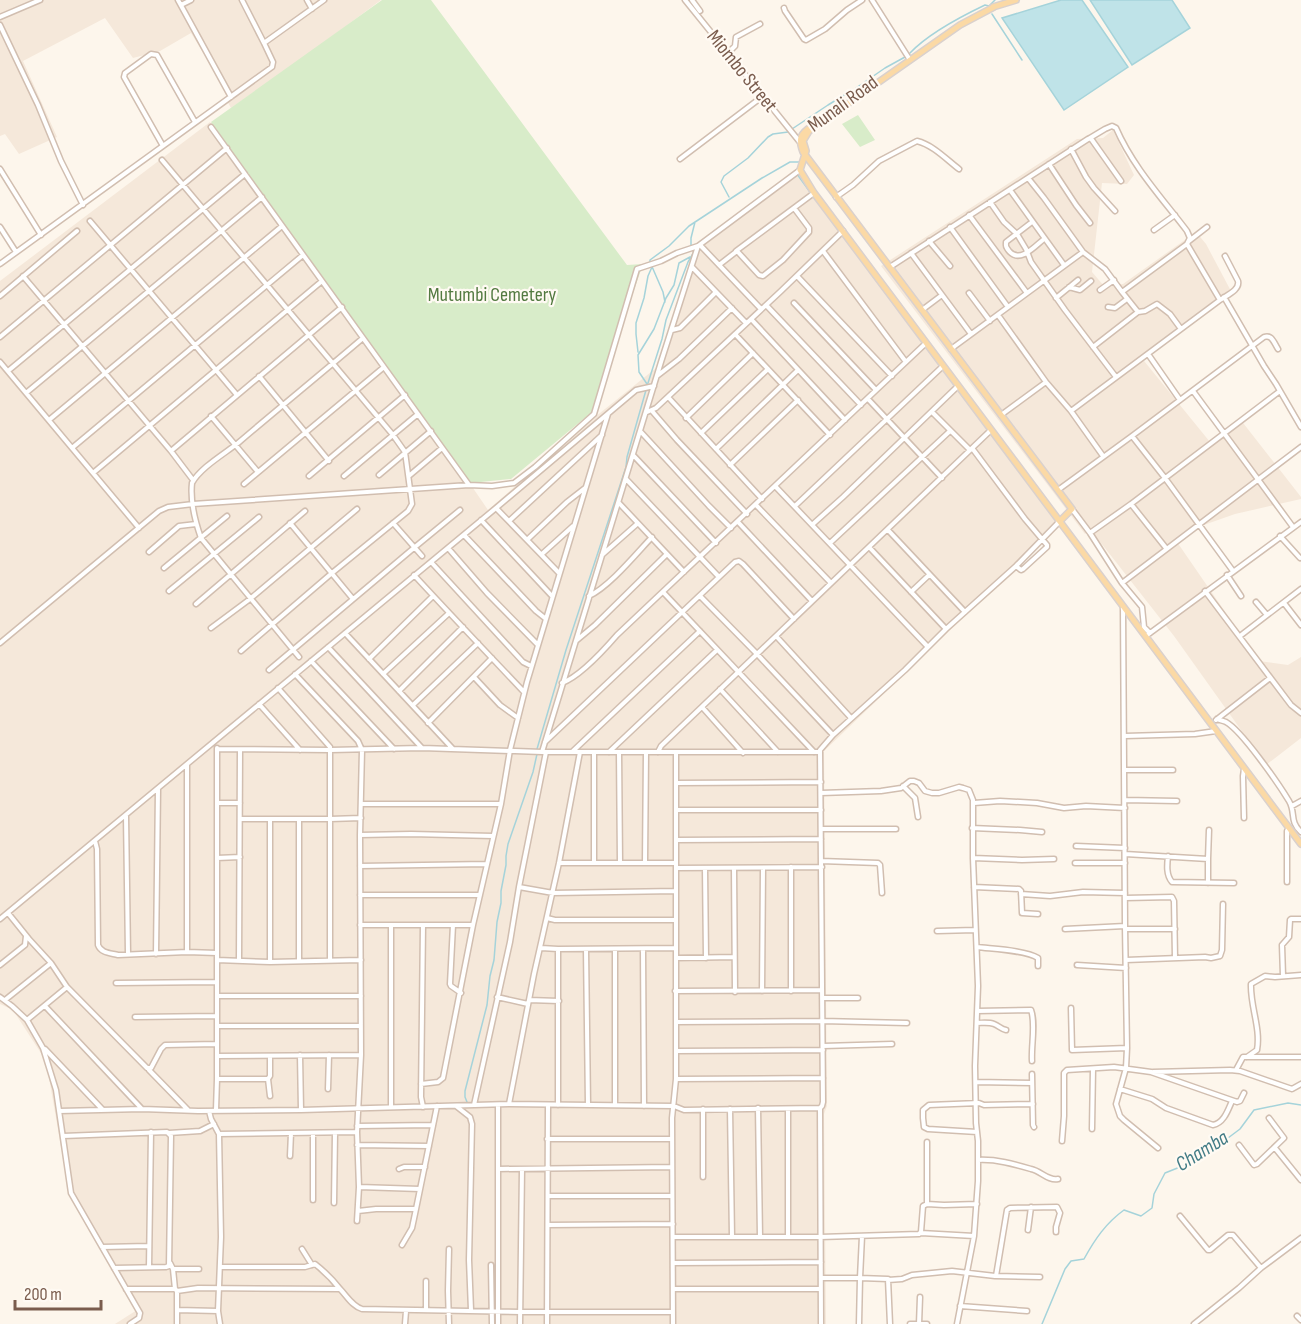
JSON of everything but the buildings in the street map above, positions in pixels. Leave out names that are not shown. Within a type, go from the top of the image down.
[{"type":"main road","name":"Munali Road","points":[[805,156],[799,141],[808,128],[967,20],[994,7],[1016,0]]},
{"type":"main road","name":"Munali Road","points":[[805,156],[803,141],[809,131],[910,59]]},
{"type":"main road","points":[[805,156],[800,170],[814,193],[1123,607],[1148,634],[1211,724],[1301,844]]},
{"type":"main road","points":[[805,156],[1072,509],[1060,521]]},
{"type":"street","points":[[0,17],[40,0]]},
{"type":"street","points":[[178,0],[231,97]]},
{"type":"street","points":[[181,5],[190,0]]},
{"type":"street","points":[[0,264],[272,66],[273,62],[242,0]]},
{"type":"street","points":[[307,0],[312,9]]},
{"type":"street","points":[[264,43],[324,0]]},
{"type":"street","points":[[686,2],[693,0],[700,11]]},
{"type":"street","points":[[784,8],[806,40],[825,29],[862,0]]},
{"type":"street","points":[[872,0],[910,59]]},
{"type":"street","name":"Miombo Street","points":[[686,2],[799,141]]},
{"type":"street","points":[[728,53],[735,46],[736,37],[760,24]]},
{"type":"street","points":[[0,25],[83,205]]},
{"type":"street","points":[[163,146],[124,77],[125,73],[152,54],[157,55],[195,122]]},
{"type":"street","points":[[680,159],[763,96]]},
{"type":"street","points":[[890,267],[1071,149],[1112,126],[1116,128],[1139,170],[1189,234],[1188,243],[1301,427]]},
{"type":"street","points":[[211,127],[469,485]]},
{"type":"street","points":[[1090,138],[1121,182]]},
{"type":"street","points":[[836,197],[879,161],[918,141],[927,144],[959,169]]},
{"type":"street","points":[[0,337],[227,148]]},
{"type":"street","points":[[1071,149],[1086,177],[1115,211]]},
{"type":"street","points":[[162,160],[393,435],[405,452],[409,476],[411,508],[241,651]]},
{"type":"street","points":[[1049,164],[1090,223]]},
{"type":"street","points":[[0,169],[2,177],[40,235]]},
{"type":"street","points":[[0,643],[163,509],[193,504],[514,483],[594,414],[637,268],[699,246],[800,170]]},
{"type":"street","points":[[8,371],[245,174]]},
{"type":"street","points":[[1028,178],[1083,252],[1105,269],[1138,312]]},
{"type":"street","points":[[1010,190],[1064,265]]},
{"type":"street","points":[[719,265],[814,193]]},
{"type":"street","points":[[26,393],[262,197]]},
{"type":"street","points":[[990,202],[1004,222],[1017,234],[1031,262],[1116,377]]},
{"type":"street","points":[[736,251],[759,275],[763,276],[783,260],[809,232],[809,228],[794,208]]},
{"type":"street","points":[[969,215],[1027,293]]},
{"type":"street","points":[[1154,230],[1175,215]]},
{"type":"street","points":[[90,220],[237,395]]},
{"type":"street","points":[[1032,222],[1006,242],[1006,246],[1015,256],[1028,252],[1044,239]]},
{"type":"street","points":[[49,420],[282,226]]},
{"type":"street","points":[[0,227],[16,252]]},
{"type":"street","points":[[950,227],[1008,307]]},
{"type":"street","points":[[1122,292],[1207,227]]},
{"type":"street","points":[[0,296],[77,231]]},
{"type":"street","points":[[649,412],[668,397],[843,231]]},
{"type":"street","points":[[929,241],[950,266]]},
{"type":"street","points":[[699,246],[762,309]]},
{"type":"street","points":[[474,1105],[510,942],[545,743],[699,246]]},
{"type":"street","points":[[823,251],[906,362]]},
{"type":"street","points":[[951,349],[1083,252]]},
{"type":"street","points":[[911,253],[971,334]]},
{"type":"street","points":[[72,448],[303,255]]},
{"type":"street","points":[[1071,411],[1238,288],[1239,284],[1225,256]]},
{"type":"street","points":[[692,267],[746,323]]},
{"type":"street","points":[[23,276],[171,450],[193,480]]},
{"type":"street","points":[[797,276],[892,376]]},
{"type":"street","points":[[1056,298],[1077,280]]},
{"type":"street","points":[[1101,290],[1114,280]]},
{"type":"street","points":[[93,473],[322,281]]},
{"type":"street","points":[[1069,287],[1080,290],[1091,281]]},
{"type":"street","points":[[671,331],[680,328],[716,292]]},
{"type":"street","points":[[969,293],[990,321]]},
{"type":"street","points":[[922,310],[942,296]]},
{"type":"street","points":[[1108,307],[1115,308],[1127,299]]},
{"type":"street","points":[[794,303],[876,390]]},
{"type":"street","points":[[1094,347],[1138,312],[1157,304],[1170,314],[1181,329]]},
{"type":"street","points":[[766,305],[861,405]]},
{"type":"street","points":[[171,450],[342,307]]},
{"type":"street","points":[[657,376],[679,359],[732,308]]},
{"type":"street","points":[[998,315],[1103,456]]},
{"type":"street","points":[[751,319],[845,420]]},
{"type":"street","points":[[735,334],[830,435]]},
{"type":"street","points":[[1058,490],[1267,336],[1272,339],[1278,349]]},
{"type":"street","points":[[299,657],[201,538],[193,504],[193,480],[363,338]]},
{"type":"street","points":[[562,683],[572,678],[601,652],[927,343]]},
{"type":"street","points":[[686,418],[753,353]]},
{"type":"street","points":[[1148,354],[1180,400]]},
{"type":"street","points":[[0,362],[139,528]]},
{"type":"street","points":[[795,506],[943,365]]},
{"type":"street","points":[[244,484],[384,367]]},
{"type":"street","points":[[701,433],[768,369]]},
{"type":"street","points":[[716,449],[798,370]]},
{"type":"street","points":[[259,376],[329,461]]},
{"type":"street","points":[[1001,415],[1046,382]]},
{"type":"street","points":[[0,919],[636,390],[654,386]]},
{"type":"street","points":[[813,524],[959,386]]},
{"type":"street","points":[[1193,391],[1293,527]]},
{"type":"street","points":[[1090,533],[1280,391]]},
{"type":"street","points":[[309,476],[405,395]]},
{"type":"street","points":[[668,397],[762,499]]},
{"type":"street","points":[[868,399],[942,478]]},
{"type":"street","points":[[730,465],[798,400]]},
{"type":"street","points":[[649,412],[747,514]]},
{"type":"street","points":[[932,412],[971,449],[1047,545],[1023,569],[1016,566]]},
{"type":"street","points":[[344,476],[418,414]]},
{"type":"street","points":[[594,414],[601,419]]},
{"type":"street","points":[[421,1084],[438,1082],[443,1078],[486,864],[524,692],[608,414]]},
{"type":"street","points":[[211,416],[258,472]]},
{"type":"street","points":[[658,752],[661,746],[720,689],[992,430]]},
{"type":"street","points":[[379,475],[431,431]]},
{"type":"street","points":[[830,543],[950,431]]},
{"type":"street","points":[[641,432],[731,528]]},
{"type":"street","points":[[509,520],[602,435]]},
{"type":"street","points":[[1132,436],[1233,571]]},
{"type":"street","points":[[592,444],[600,442]]},
{"type":"street","points":[[1122,583],[1301,447]]},
{"type":"street","points":[[409,476],[442,448]]},
{"type":"street","points":[[633,456],[716,543]]},
{"type":"street","points":[[626,479],[719,577]]},
{"type":"street","points":[[775,486],[928,647]]},
{"type":"street","points":[[528,539],[567,502],[586,488]]},
{"type":"street","points":[[618,503],[684,572]]},
{"type":"street","points":[[1131,504],[1166,548]]},
{"type":"street","points":[[756,505],[831,583]]},
{"type":"street","points":[[496,508],[559,573]]},
{"type":"street","points":[[211,628],[250,599],[357,509]]},
{"type":"street","points":[[1072,509],[1122,583],[1142,607],[1144,627],[1148,634],[1301,522]]},
{"type":"street","points":[[269,670],[460,510]]},
{"type":"street","points":[[196,604],[305,511]]},
{"type":"street","points":[[164,568],[227,516]]},
{"type":"street","points":[[169,591],[259,517]]},
{"type":"street","points":[[481,520],[552,596]]},
{"type":"street","points":[[821,1324],[820,1108],[823,1102],[823,1048],[819,752],[833,735],[1016,566],[1060,521]]},
{"type":"street","points":[[738,522],[812,601]]},
{"type":"street","points":[[393,523],[422,556]]},
{"type":"street","points":[[149,552],[179,526],[196,524]]},
{"type":"street","points":[[290,524],[353,599]]},
{"type":"street","points":[[602,555],[637,524]]},
{"type":"street","points":[[542,554],[573,525]]},
{"type":"street","points":[[888,530],[964,612]]},
{"type":"street","points":[[564,534],[571,533]]},
{"type":"street","points":[[464,535],[546,619]]},
{"type":"street","points":[[1280,536],[1300,558]]},
{"type":"street","points":[[589,596],[610,580],[651,537]]},
{"type":"street","points":[[869,547],[946,629]]},
{"type":"street","points":[[448,548],[487,593],[538,645]]},
{"type":"street","points":[[577,640],[667,554]]},
{"type":"street","points":[[549,736],[735,562],[739,561],[794,619]]},
{"type":"street","points":[[431,562],[523,662],[531,666]]},
{"type":"street","points":[[414,575],[448,614],[524,692]]},
{"type":"street","points":[[911,592],[929,575]]},
{"type":"street","points":[[1227,575],[1241,596]]},
{"type":"street","points":[[1240,636],[1301,589]]},
{"type":"street","points":[[1205,591],[1291,705],[1301,713]]},
{"type":"street","points":[[663,592],[814,752]]},
{"type":"street","points":[[369,659],[433,596]]},
{"type":"street","points":[[700,596],[833,735]]},
{"type":"street","points":[[1256,602],[1267,615]]},
{"type":"street","points":[[1284,603],[1301,625]]},
{"type":"street","points":[[1123,607],[1127,1048],[1126,1068],[1116,1104],[1120,1116],[1158,1148]]},
{"type":"street","points":[[383,674],[448,614]]},
{"type":"street","points":[[399,691],[463,627]]},
{"type":"street","points":[[573,751],[700,632]]},
{"type":"street","points":[[345,633],[453,750]]},
{"type":"street","points":[[776,636],[851,718]]},
{"type":"street","points":[[413,705],[478,643]]},
{"type":"street","points":[[328,647],[422,748]]},
{"type":"street","points":[[609,752],[717,650]]},
{"type":"street","points":[[428,723],[492,658]]},
{"type":"street","points":[[311,661],[394,749]]},
{"type":"street","points":[[295,674],[358,741],[362,750],[361,1055],[357,1126],[357,1221]]},
{"type":"street","points":[[474,677],[500,705],[518,718]]},
{"type":"street","points":[[1211,724],[1270,678]]},
{"type":"street","points":[[278,688],[328,743],[330,750],[330,960]]},
{"type":"street","points":[[720,689],[778,752]]},
{"type":"street","points":[[260,704],[301,750]]},
{"type":"street","points":[[702,707],[743,753]]},
{"type":"street","points":[[1217,719],[1225,721],[1242,736],[1292,806],[1293,822],[1301,832]]},
{"type":"street","points":[[1125,736],[1195,734],[1216,730]]},
{"type":"street","points":[[216,741],[218,1026],[216,1110]]},
{"type":"street","points":[[217,749],[422,748],[619,753],[819,752]]},
{"type":"street","points":[[239,961],[240,750]]},
{"type":"street","points":[[509,1104],[580,752]]},
{"type":"street","points":[[594,752],[594,862]]},
{"type":"street","points":[[645,863],[646,752]]},
{"type":"street","points":[[619,753],[620,863]]},
{"type":"street","points":[[673,1324],[672,1118],[676,1079],[676,753]]},
{"type":"street","points":[[187,764],[188,952]]},
{"type":"street","points":[[1244,768],[1244,818]]},
{"type":"street","points":[[1124,771],[1173,770]]},
{"type":"street","points":[[821,793],[881,791],[903,786],[914,780],[925,791],[932,793],[963,788],[969,790],[974,803],[972,828],[978,986],[975,1066],[977,1204],[974,1236],[957,1324]]},
{"type":"street","points":[[676,783],[821,782]]},
{"type":"street","points":[[903,786],[915,798],[918,818]]},
{"type":"street","points":[[156,954],[158,789]]},
{"type":"street","points":[[1125,800],[1178,801]]},
{"type":"street","points":[[974,803],[1000,801],[1037,803],[1064,808],[1086,806],[1125,808]]},
{"type":"street","points":[[1292,806],[1301,801]]},
{"type":"street","points":[[217,803],[240,803]]},
{"type":"street","points":[[362,804],[501,804]]},
{"type":"street","points":[[676,810],[821,810]]},
{"type":"street","points":[[126,816],[128,954]]},
{"type":"street","points":[[240,819],[361,818]]},
{"type":"street","points":[[270,819],[270,962]]},
{"type":"street","points":[[299,819],[299,961]]},
{"type":"street","points":[[972,828],[1042,832]]},
{"type":"street","points":[[1287,882],[1287,831],[1289,828]]},
{"type":"street","points":[[821,830],[896,829]]},
{"type":"street","points":[[1208,883],[1209,830]]},
{"type":"street","points":[[360,835],[493,836]]},
{"type":"street","points":[[675,840],[821,839]]},
{"type":"street","points":[[95,841],[100,950],[118,955],[217,953]]},
{"type":"street","points":[[1076,846],[1125,848]]},
{"type":"street","points":[[1125,854],[1208,858]]},
{"type":"street","points":[[1168,856],[1167,869],[1169,880],[1172,882],[1234,883]]},
{"type":"street","points":[[217,858],[240,857]]},
{"type":"street","points":[[973,858],[1054,859]]},
{"type":"street","points":[[821,861],[878,862],[882,893]]},
{"type":"street","points":[[559,863],[645,863],[705,868],[822,867]]},
{"type":"street","points":[[1075,863],[1125,863]]},
{"type":"street","points":[[360,866],[486,864]]},
{"type":"street","points":[[791,867],[791,991]]},
{"type":"street","points":[[705,868],[706,958]]},
{"type":"street","points":[[734,868],[735,992]]},
{"type":"street","points":[[762,992],[763,868]]},
{"type":"street","points":[[519,887],[553,892],[676,891]]},
{"type":"street","points":[[974,887],[1019,889],[1022,913],[1038,914]]},
{"type":"street","points":[[1021,894],[1050,896],[1083,892],[1172,897],[1174,901],[1175,958]]},
{"type":"street","points":[[360,895],[480,895]]},
{"type":"street","points":[[1126,960],[1220,956],[1223,904]]},
{"type":"street","points":[[8,913],[51,963],[67,987],[189,1111]]},
{"type":"street","points":[[547,918],[555,920],[676,920]]},
{"type":"street","points":[[1283,976],[1282,945],[1289,937],[1290,920],[1301,919]]},
{"type":"street","points":[[360,925],[474,925]]},
{"type":"street","points":[[453,925],[450,984],[461,993]]},
{"type":"street","points":[[391,926],[391,1107]]},
{"type":"street","points":[[423,926],[421,1084],[423,1107]]},
{"type":"street","points":[[1065,929],[1175,929]]},
{"type":"street","points":[[938,931],[975,930]]},
{"type":"street","points":[[26,936],[26,944]]},
{"type":"street","points":[[0,965],[31,941]]},
{"type":"street","points":[[977,947],[1033,955],[1038,958],[1038,966]]},
{"type":"street","points":[[541,948],[676,948]]},
{"type":"street","points":[[558,949],[558,1105]]},
{"type":"street","points":[[586,949],[588,1105]]},
{"type":"street","points":[[615,949],[615,1105]]},
{"type":"street","points":[[643,949],[644,1106]]},
{"type":"street","points":[[676,958],[734,957]]},
{"type":"street","points":[[217,960],[270,962],[361,960]]},
{"type":"street","points":[[51,963],[2,998],[27,1020],[43,1047],[102,1110]]},
{"type":"street","points":[[1077,965],[1126,968]]},
{"type":"street","points":[[1247,1057],[1258,1048],[1251,984],[1265,976],[1301,975]]},
{"type":"street","points":[[116,983],[217,982]]},
{"type":"street","points":[[27,1020],[67,987]]},
{"type":"street","points":[[675,992],[822,990]]},
{"type":"street","points":[[217,996],[361,996]]},
{"type":"street","points":[[497,997],[529,1002],[559,1001]]},
{"type":"street","points":[[822,998],[858,998]]},
{"type":"street","points":[[45,1006],[142,1109]]},
{"type":"street","points":[[1071,1008],[1072,1050],[1127,1048]]},
{"type":"street","points":[[977,1011],[1031,1010],[1033,1020],[1032,1061]]},
{"type":"street","points":[[135,1017],[217,1016]]},
{"type":"street","points":[[676,1022],[907,1023]]},
{"type":"street","points":[[977,1023],[994,1024],[1006,1030]]},
{"type":"street","points":[[218,1026],[360,1026]]},
{"type":"street","points":[[149,1069],[165,1045],[217,1044]]},
{"type":"street","points":[[676,1051],[892,1044]]},
{"type":"street","points":[[43,1047],[56,1090],[71,1193],[140,1313],[139,1318],[130,1324]]},
{"type":"street","points":[[328,1089],[329,1055]]},
{"type":"street","points":[[217,1056],[361,1055]]},
{"type":"street","points":[[270,1056],[268,1079],[270,1096]]},
{"type":"street","points":[[300,1056],[301,1110]]},
{"type":"street","points":[[1236,1070],[1242,1058],[1247,1057],[1301,1057]]},
{"type":"street","points":[[1062,1141],[1064,1073],[1067,1070],[1114,1067],[1152,1072],[1238,1102],[1244,1093]]},
{"type":"street","points":[[1092,1129],[1093,1069]]},
{"type":"street","points":[[1152,1072],[1236,1070],[1289,1089],[1301,1084]]},
{"type":"street","points":[[1032,1074],[1034,1127]]},
{"type":"street","points":[[676,1079],[823,1078]]},
{"type":"street","points":[[218,1079],[268,1079]]},
{"type":"street","points":[[976,1082],[1032,1083]]},
{"type":"street","points":[[1120,1089],[1152,1099],[1166,1108],[1213,1125],[1219,1123],[1225,1116],[1232,1101]]},
{"type":"street","points":[[58,1111],[301,1110],[509,1104],[674,1106],[684,1110],[820,1108]]},
{"type":"street","points":[[977,1132],[927,1129],[924,1126],[923,1110],[928,1105],[1033,1104]]},
{"type":"street","points":[[498,1105],[498,1324]]},
{"type":"street","points":[[547,1324],[548,1105]]},
{"type":"street","points":[[402,1245],[412,1228],[437,1106]]},
{"type":"street","points":[[456,1106],[470,1117],[472,1124],[469,1251],[471,1310]]},
{"type":"street","points":[[758,1108],[760,1237]]},
{"type":"street","points":[[702,1109],[703,1177]]},
{"type":"street","points":[[730,1109],[732,1237]]},
{"type":"street","points":[[788,1109],[788,1237]]},
{"type":"street","points":[[209,1110],[219,1134],[220,1289],[218,1311],[220,1324]]},
{"type":"street","points":[[1239,1145],[1255,1165],[1275,1148],[1284,1137],[1269,1118]]},
{"type":"street","points":[[63,1137],[200,1131],[214,1124]]},
{"type":"street","points":[[357,1126],[433,1125]]},
{"type":"street","points":[[149,1267],[151,1132]]},
{"type":"street","points":[[219,1134],[357,1132]]},
{"type":"street","points":[[169,1133],[171,1137],[170,1263],[176,1290],[177,1324]]},
{"type":"street","points":[[290,1156],[291,1133]]},
{"type":"street","points":[[313,1133],[313,1200]]},
{"type":"street","points":[[333,1203],[335,1133]]},
{"type":"street","points":[[547,1139],[672,1139]]},
{"type":"street","points":[[927,1142],[927,1204]]},
{"type":"street","points":[[357,1145],[429,1146]]},
{"type":"street","points":[[1275,1148],[1301,1180]]},
{"type":"street","points":[[978,1160],[991,1160],[1032,1169],[1053,1180],[1058,1179]]},
{"type":"street","points":[[399,1168],[425,1167]]},
{"type":"street","points":[[498,1169],[672,1167]]},
{"type":"street","points":[[520,1324],[522,1168]]},
{"type":"street","points":[[358,1187],[420,1189]]},
{"type":"street","points":[[548,1196],[672,1196]]},
{"type":"street","points":[[920,1233],[923,1206],[927,1204],[977,1204]]},
{"type":"street","points":[[996,1276],[1007,1210],[1015,1206],[1056,1207],[1060,1216],[1056,1232]]},
{"type":"street","points":[[1028,1230],[1031,1207]]},
{"type":"street","points":[[358,1211],[416,1209]]},
{"type":"street","points":[[1180,1216],[1208,1250],[1228,1235],[1233,1235],[1261,1268]]},
{"type":"street","points":[[548,1224],[673,1224]]},
{"type":"street","points":[[673,1237],[820,1237],[920,1233],[974,1236]]},
{"type":"street","points":[[859,1324],[862,1236]]},
{"type":"street","points":[[1194,1324],[1301,1238]]},
{"type":"street","points":[[102,1247],[150,1246]]},
{"type":"street","points":[[302,1249],[312,1265]]},
{"type":"street","points":[[448,1324],[449,1249]]},
{"type":"street","points":[[673,1263],[821,1262]]},
{"type":"street","points":[[114,1268],[166,1267],[170,1263]]},
{"type":"street","points":[[220,1267],[291,1268],[316,1264],[358,1309],[673,1312]]},
{"type":"street","points":[[491,1265],[492,1324]]},
{"type":"street","points":[[173,1269],[199,1269]]},
{"type":"street","points":[[821,1278],[888,1280],[936,1272],[1040,1277]]},
{"type":"street","points":[[888,1280],[890,1324]]},
{"type":"street","points":[[426,1281],[426,1310]]},
{"type":"street","points":[[126,1289],[341,1289]]},
{"type":"street","points":[[673,1289],[820,1289]]},
{"type":"street","points":[[920,1297],[920,1324]]},
{"type":"street","points":[[960,1306],[1027,1311]]},
{"type":"street","points":[[177,1310],[218,1311]]},
{"type":"street","points":[[405,1324],[406,1311]]},
{"type":"street","points":[[1297,1316],[1301,1320]]},
{"type":"street","points":[[910,1324],[927,1324]]},
{"type":"shaded area","points":[[0,0],[381,0],[231,108],[227,101],[231,98],[191,33],[160,51],[133,58],[105,18],[23,61],[57,137],[19,154],[5,134],[0,136]]},
{"type":"shaded area","points":[[210,122],[438,437],[488,510],[595,417],[656,368],[694,251],[797,172],[992,430],[1060,525],[824,751],[826,1324],[115,1324],[137,1310],[69,1192],[46,1061],[13,1010],[0,1004],[0,281]]},
{"type":"shaded area","points":[[1113,130],[1134,175],[1127,184],[1102,183],[1092,272],[1104,286],[1123,284],[1196,232],[1206,244],[1232,293],[1174,336],[1140,356],[1210,442],[1240,419],[1301,497],[1301,499],[1235,514],[1198,527],[1177,542],[1259,661],[1288,665],[1301,657],[1301,738],[1266,765],[1174,636],[1090,529],[1085,534],[881,266],[1077,139],[1103,138]]},
{"type":"green space","name":"Mutumbi Cemetery","points":[[382,0],[431,0],[627,265],[643,264],[592,412],[511,479],[471,483],[211,122]]},
{"type":"green space","points":[[858,115],[875,140],[860,147],[842,124]]},
{"type":"water","points":[[1061,0],[1082,0],[1128,67],[1064,110],[1002,18]]},
{"type":"water","points":[[1090,0],[1172,0],[1190,28],[1132,65]]},
{"type":"waterway","points":[[910,53],[945,26],[985,5],[989,6],[995,0]]},
{"type":"waterway","points":[[992,14],[1022,60]]},
{"type":"waterway","points":[[856,88],[905,57]]},
{"type":"waterway","points":[[792,129],[851,91]]},
{"type":"waterway","points":[[729,197],[721,182],[724,176],[748,158],[768,137],[788,132]]},
{"type":"waterway","points":[[665,302],[650,260],[669,246],[689,226],[762,178],[790,162],[799,162]]},
{"type":"waterway","points":[[797,174],[810,194]]},
{"type":"waterway","points":[[691,245],[695,222]]},
{"type":"waterway","points":[[648,383],[666,320],[688,262],[695,250]]},
{"type":"waterway","points":[[647,384],[639,372],[638,355],[654,329],[666,298],[674,285],[679,263],[690,257]]},
{"type":"waterway","points":[[638,352],[636,323],[652,267]]},
{"type":"waterway","points":[[537,749],[566,650],[626,467],[646,390]]},
{"type":"waterway","points":[[467,1102],[465,1091],[487,1005],[508,844],[537,754]]},
{"type":"waterway","name":"Chamba","points":[[1042,1324],[1065,1269],[1071,1261],[1084,1259],[1101,1232],[1124,1210],[1141,1216],[1152,1208],[1154,1194],[1165,1173],[1190,1163],[1228,1138],[1240,1129],[1254,1110],[1288,1103],[1301,1105]]}]
